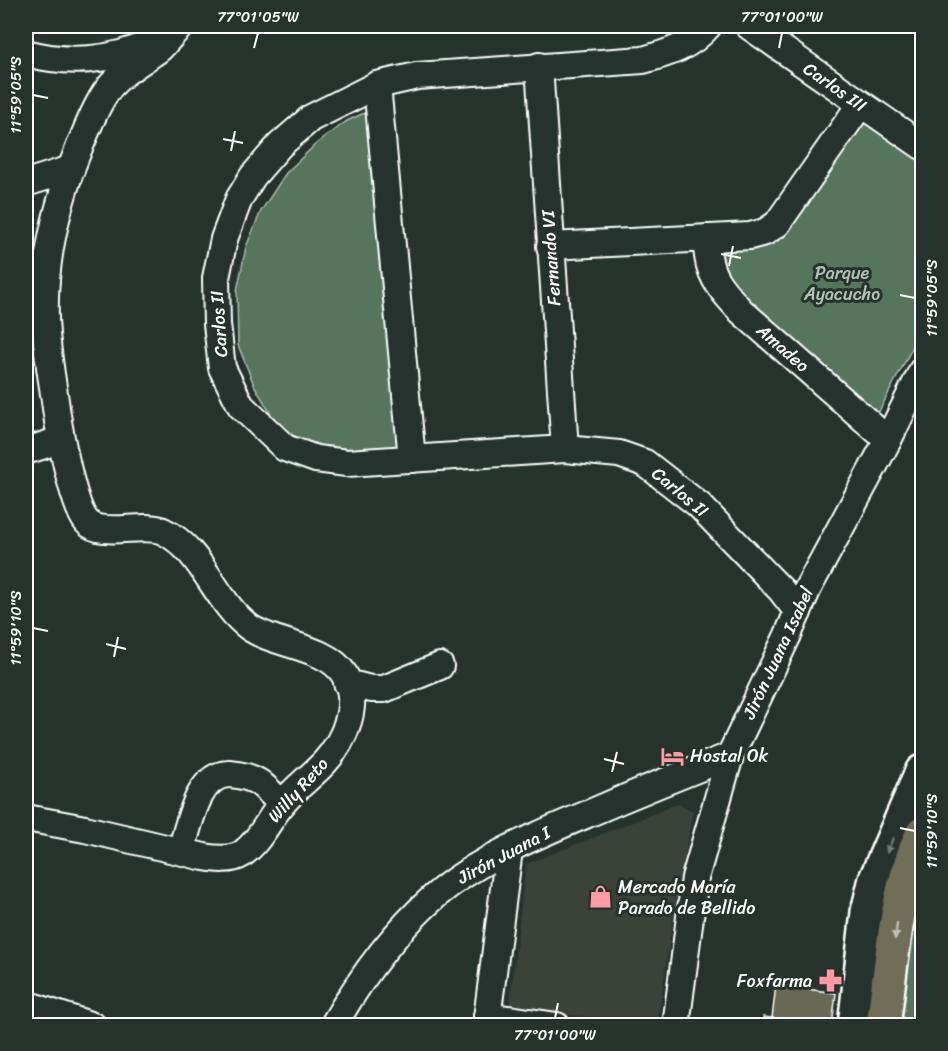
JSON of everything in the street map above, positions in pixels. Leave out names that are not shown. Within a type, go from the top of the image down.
[{"type":"main road","points":[[883,1026],[898,913],[905,881],[922,834]]},
{"type":"street","name":"Carlos II","points":[[708,26],[700,36],[675,52],[643,60],[417,76],[377,85],[311,118],[280,145],[253,176],[239,199],[224,239],[216,279],[217,324],[222,368],[241,406],[285,448],[316,459],[347,463],[565,449],[619,454],[645,463],[699,505],[781,590],[798,612]]},
{"type":"street","name":"Carlos III","points":[[748,26],[860,105],[920,139]]},
{"type":"street","points":[[26,52],[73,61],[105,58],[131,52],[175,30]]},
{"type":"street","points":[[175,30],[162,47],[125,72],[106,92],[91,119],[70,169],[54,221],[35,323],[60,440],[80,507],[87,522],[97,528],[162,530],[180,543],[235,615],[252,630],[317,654],[334,663],[344,674],[347,683],[371,690],[384,689],[440,666]]},
{"type":"street","name":"Fernando VI","points":[[538,66],[565,449]]},
{"type":"street","points":[[377,85],[412,459]]},
{"type":"street","points":[[550,246],[750,236],[765,232],[777,224],[860,105]]},
{"type":"street","points":[[26,183],[70,169]]},
{"type":"street","name":"Amadeo","points":[[707,238],[706,257],[714,277],[727,296],[741,311],[888,440]]},
{"type":"street","name":"Jirón Juana Isabel","points":[[676,1026],[695,878],[730,756],[808,588],[888,440],[922,371]]},
{"type":"street","points":[[26,451],[60,440]]},
{"type":"street","name":"Willy Reto","points":[[26,818],[222,859],[241,855],[259,836],[282,804],[327,760],[346,728],[351,710],[350,688],[347,683]]},
{"type":"street","name":"Jirón Juana I","points":[[333,1026],[357,985],[378,956],[411,918],[460,877],[548,831],[730,756]]},
{"type":"street","points":[[855,1026],[868,912],[876,879],[922,772]]},
{"type":"street","points":[[181,851],[198,801],[210,779],[224,774],[240,775],[260,783],[282,804]]},
{"type":"street","points":[[509,850],[487,1021],[557,1026]]},
{"type":"street","points":[[26,1004],[93,1026]]},
{"type":"shaded area","name":"Mercado María Parado de Bellido","points":[[678,804],[693,811],[657,1025],[509,1008],[526,864]]},
{"type":"green space","points":[[375,108],[403,447],[390,456],[324,451],[284,431],[275,421],[254,385],[238,345],[237,291],[246,247],[261,211],[286,173],[317,143],[347,121]]},
{"type":"green space","name":"Parque Ayacucho","points":[[861,117],[922,160],[922,329],[875,419],[749,307],[720,265],[724,241],[749,240]]},
{"type":"green space","points":[[922,862],[922,1025],[897,1026]]},
{"type":"building","points":[[776,985],[836,993],[832,1026],[772,1018]]},
{"type":"building","points":[[763,1017],[772,1018],[827,1026],[762,1026]]},
{"type":"place","name":"Hostal Ok","points":[[672,756]]},
{"type":"place","name":"Mercado María Parado de Bellido","points":[[600,897]]},
{"type":"place","name":"Foxfarma","points":[[830,981]]}]
